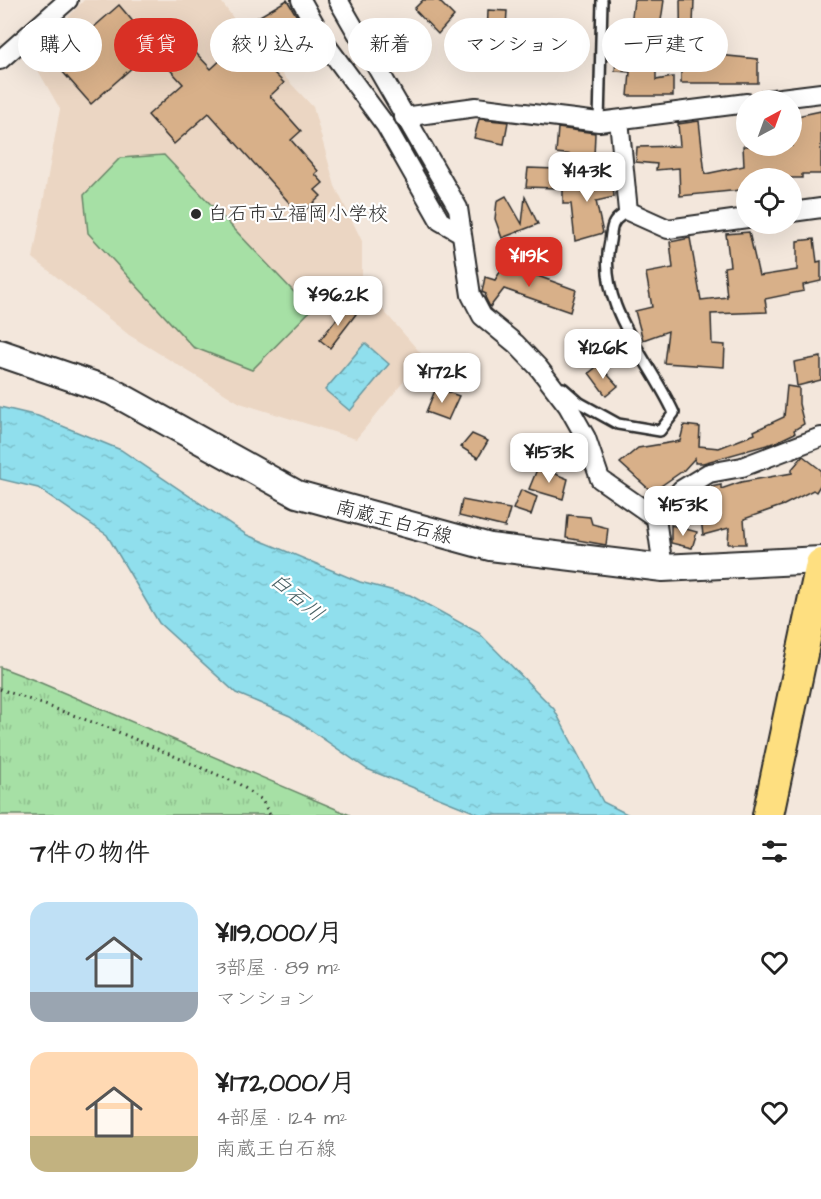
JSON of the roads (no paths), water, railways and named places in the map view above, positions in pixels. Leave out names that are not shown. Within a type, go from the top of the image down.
[{"type":"main road","name":"南蔵王白石線","points":[[0,353],[111,391],[273,483],[321,503],[489,546],[663,568],[820,566]]},
{"type":"main road","points":[[768,815],[820,566]]},
{"type":"street","points":[[0,60],[68,0]]},
{"type":"street","points":[[300,0],[327,46],[386,126],[440,221],[461,233]]},
{"type":"street","points":[[338,0],[458,208],[471,296],[482,316],[516,344],[541,371],[568,406],[585,438],[600,480],[656,518],[663,568]]},
{"type":"street","points":[[802,95],[821,93]]},
{"type":"street","points":[[404,117],[476,107],[600,122],[736,104]]},
{"type":"street","points":[[619,120],[627,211],[668,229],[736,220]]},
{"type":"street","points":[[802,211],[821,208]]},
{"type":"street","points":[[656,518],[681,490],[710,473],[742,467],[821,437]]},
{"type":"lane","points":[[600,122],[602,0]]},
{"type":"lane","points":[[541,371],[580,402],[618,424],[660,431],[674,413],[660,382],[635,344],[610,294],[607,253],[614,222],[627,211]]},
{"type":"water","points":[[365,343],[389,364],[350,411],[325,390]]},
{"type":"water","name":"白石川","points":[[0,407],[38,416],[121,450],[247,535],[360,582],[410,595],[479,633],[554,709],[603,802],[629,815],[481,815],[367,769],[290,716],[236,693],[159,623],[107,535],[38,488],[0,479]]},
{"type":"place","name":"白石市立福岡小学校","points":[[196,214]]}]
